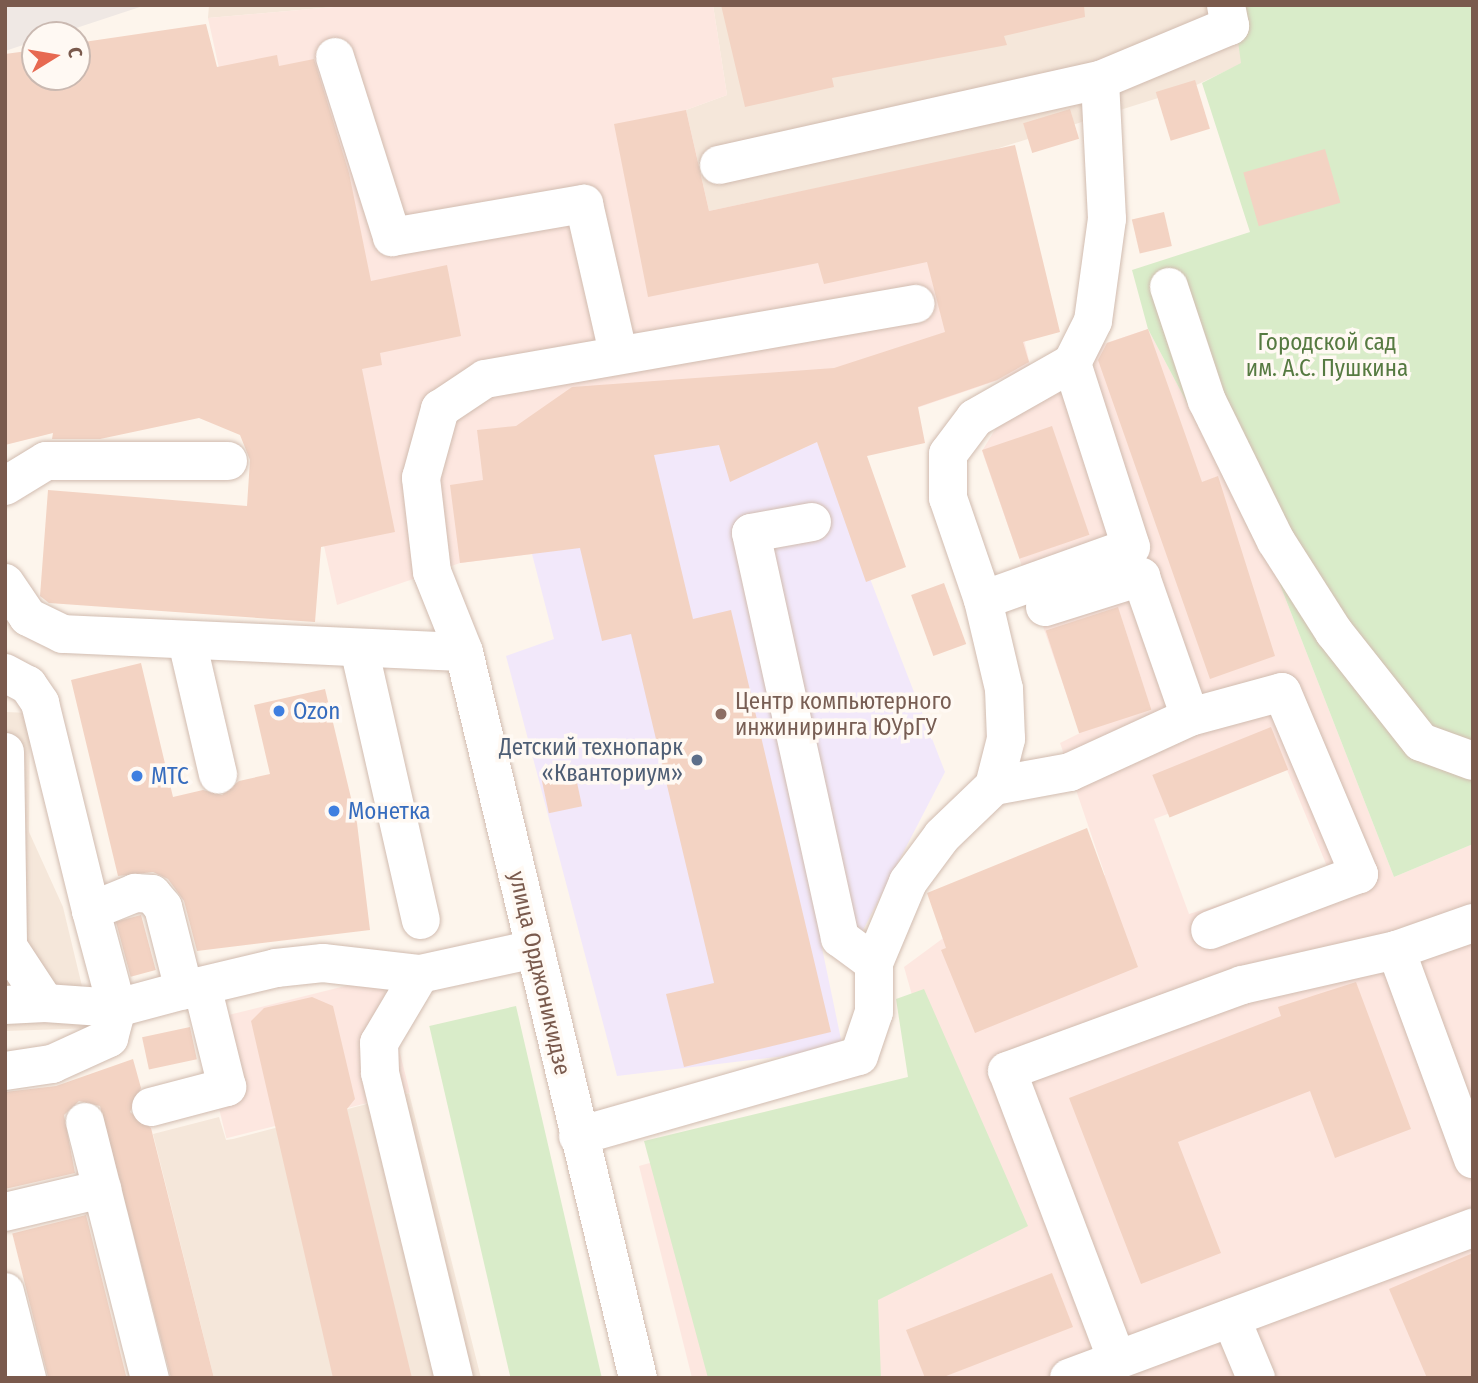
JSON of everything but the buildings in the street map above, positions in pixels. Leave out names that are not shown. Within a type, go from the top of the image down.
[{"type":"street","points":[[719,165],[1100,80],[1230,26],[1226,5]]},
{"type":"street","points":[[335,57],[393,237],[584,204],[618,353]]},
{"type":"street","points":[[578,1136],[859,1056],[874,1012],[874,963],[908,882],[942,836],[994,786],[1006,739],[1004,689],[983,600],[948,498],[948,454],[975,418],[1072,363],[1093,321],[1107,219],[1100,80]]},
{"type":"street","points":[[1169,287],[1208,401],[1276,541],[1334,632],[1421,742],[1473,761]]},
{"type":"street","name":"улица Орджоникидзе","points":[[638,1378],[464,652],[432,572],[421,478],[440,409],[485,379],[618,353],[916,304]]},
{"type":"street","points":[[983,600],[1131,547],[1072,363]]},
{"type":"street","points":[[5,486],[46,461],[228,461]]},
{"type":"street","points":[[812,522],[751,533],[840,938],[874,963]]},
{"type":"street","points":[[1045,607],[1141,577],[1190,717]]},
{"type":"street","points":[[5,583],[27,617],[63,634],[464,652]]},
{"type":"street","points":[[187,641],[218,774]]},
{"type":"street","points":[[359,648],[421,920]]},
{"type":"street","points":[[5,674],[28,685],[40,703],[117,1008],[109,1038],[52,1064],[5,1071]]},
{"type":"street","points":[[994,786],[1070,772],[1190,717],[1282,692],[1359,874],[1210,930]]},
{"type":"street","points":[[5,752],[7,943],[45,1003]]},
{"type":"street","points":[[91,911],[135,893],[152,894],[163,907],[227,1087],[151,1107]]},
{"type":"street","points":[[1116,1360],[1007,1071],[1242,985],[1396,950],[1473,923]]},
{"type":"street","points":[[5,1005],[45,1003],[117,1008],[193,988],[323,964],[420,974],[535,949]]},
{"type":"street","points":[[1396,950],[1473,1159]]},
{"type":"street","points":[[420,974],[379,1042],[380,1073],[454,1378]]},
{"type":"street","points":[[85,1122],[149,1378]]},
{"type":"street","points":[[5,1212],[102,1189]]},
{"type":"street","points":[[1069,1378],[1473,1228]]},
{"type":"street","points":[[5,1292],[27,1378]]},
{"type":"street","points":[[1231,1318],[1256,1378]]},
{"type":"shaded area","points":[[5,5],[146,5],[91,23],[91,21],[21,21],[21,46],[5,51]]},
{"type":"shaded area","points":[[209,5],[356,5],[208,18]]},
{"type":"shaded area","points":[[356,5],[713,5],[727,95],[686,110],[709,211],[980,154],[1031,369],[817,442],[730,482],[532,554],[460,563],[337,605],[208,18]]},
{"type":"shaded area","points":[[713,5],[1233,5],[1245,62],[1190,88],[980,154],[709,211],[686,110],[727,95]]},
{"type":"shaded area","points":[[1148,329],[1272,564],[1394,877],[1473,844],[1473,1378],[692,1378],[639,1166],[937,1083],[904,967],[942,939],[1105,875],[1060,743],[1080,733],[982,451],[996,428],[1077,380],[1094,347]],"holes":[[[1287,770],[1329,871],[1189,914],[1154,819]]]},
{"type":"shaded area","name":"Центр компьютерного инжиниринга ЮУрГУ","points":[[817,442],[945,772],[861,934],[821,943],[843,1049],[617,1076],[506,656],[554,639],[532,554],[522,474],[719,445],[730,481]]},
{"type":"shaded area","points":[[5,712],[30,713],[29,832],[63,907],[92,1028],[5,1031]]},
{"type":"shaded area","points":[[381,977],[410,1092],[226,1138],[198,1023]]},
{"type":"shaded area","points":[[409,1093],[481,1378],[214,1378],[153,1134],[219,1117],[226,1140],[233,1139]]},
{"type":"green space","name":"Городской сад им. А.С. Пушкина","points":[[1233,5],[1473,5],[1473,844],[1394,877],[1272,564],[1148,329],[1132,270],[1250,232],[1202,83],[1241,63]]},
{"type":"green space","points":[[924,989],[1028,1226],[878,1300],[881,1378],[708,1378],[644,1141],[908,1077],[896,999]]},
{"type":"green space","points":[[516,1006],[602,1378],[511,1378],[429,1026]]},
{"type":"place","name":"Ozon","points":[[279,711]]},
{"type":"place","name":"Центр компьютерного инжиниринга ЮУрГУ","points":[[721,714]]},
{"type":"place","name":"Детский технопарк «Кванториум»","points":[[697,760]]},
{"type":"place","name":"МТС","points":[[137,776]]},
{"type":"place","name":"Монетка","points":[[334,811]]}]
